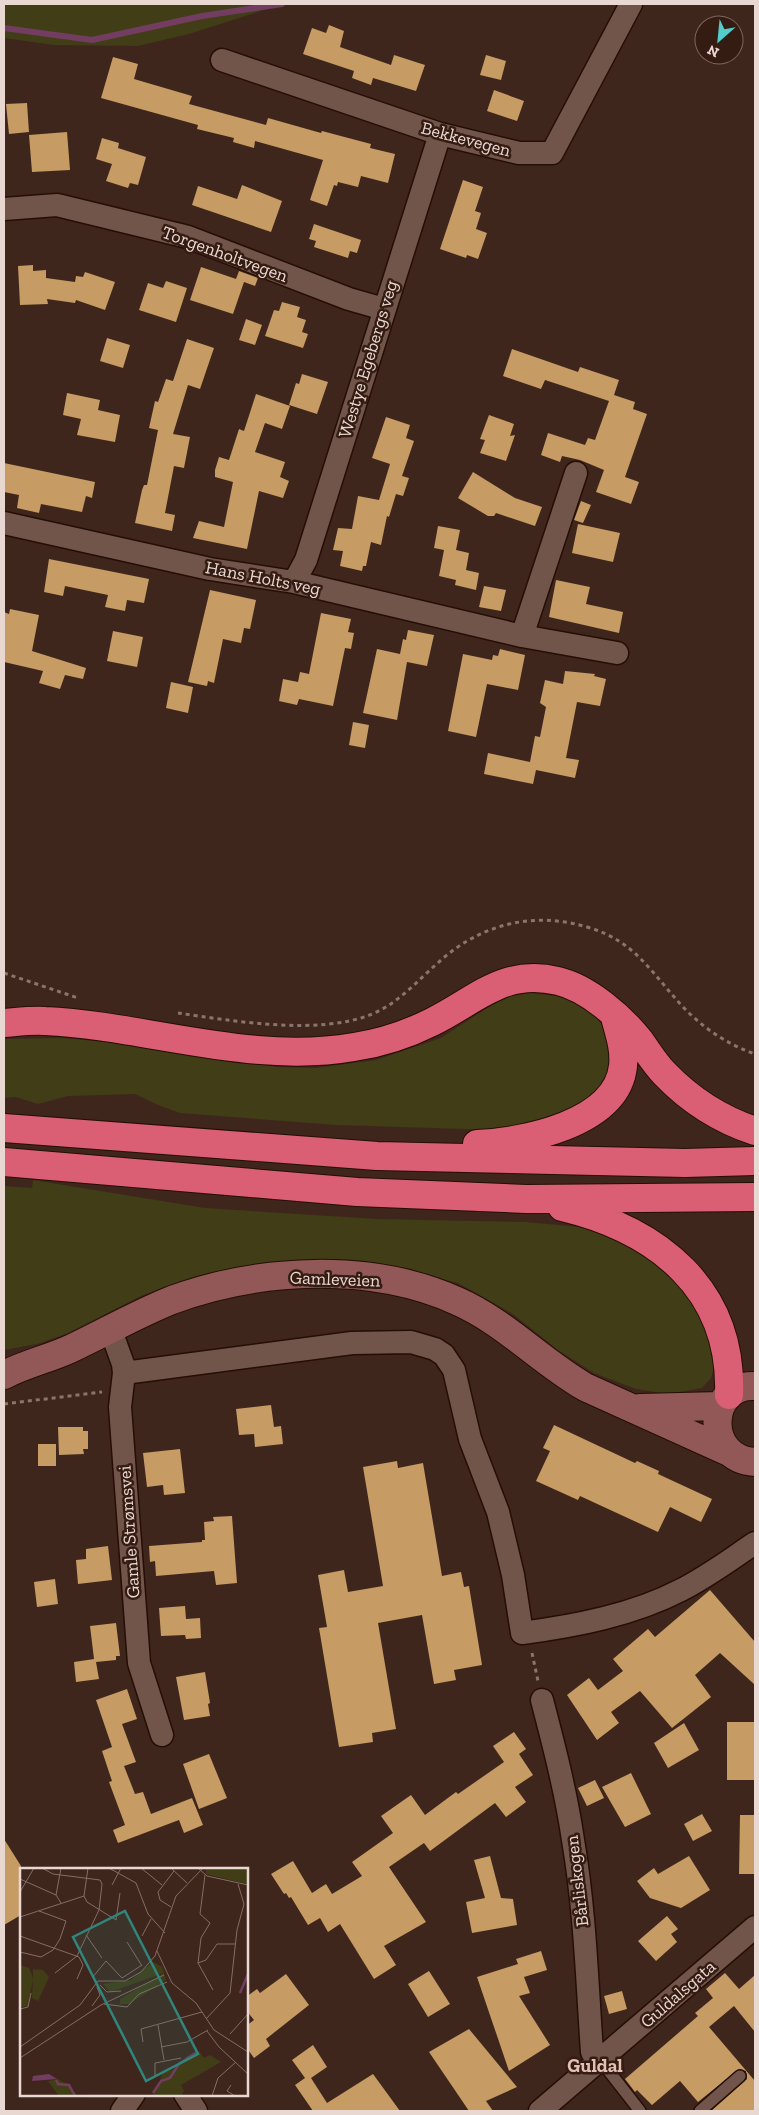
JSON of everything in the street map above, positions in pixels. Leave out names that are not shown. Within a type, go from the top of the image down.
[{"type":"highway","points":[[4,1023],[44,1021],[253,1049],[328,1050],[367,1045],[394,1038],[433,1022],[487,988],[502,982],[530,978],[558,980],[595,997],[639,1040],[665,1074],[681,1088],[719,1115],[755,1131]]},
{"type":"highway","points":[[4,1004],[44,1021]]},
{"type":"highway","points":[[378,1156],[498,1143],[564,1126],[594,1111],[614,1091],[623,1067],[622,1044],[615,1017]]},
{"type":"highway","points":[[4,1128],[378,1156],[685,1163],[755,1161]]},
{"type":"highway","points":[[4,1162],[280,1187],[526,1199],[755,1197]]},
{"type":"highway","points":[[526,1199],[586,1213],[625,1229],[666,1253],[687,1273],[714,1310],[723,1334],[730,1371],[725,1401]]},
{"type":"main road","name":"Gamleveien","points":[[9,1369],[60,1353],[110,1328],[174,1300],[235,1284],[270,1278],[322,1275],[385,1280],[424,1288],[472,1308],[500,1324],[566,1376],[602,1395],[729,1452],[747,1462],[755,1462]]},
{"type":"main road","name":"Gamleveien","points":[[633,1408],[685,1408],[725,1401],[740,1389],[755,1386]]},
{"type":"main road","points":[[725,1401],[718,1415],[718,1435],[729,1452]]},
{"type":"street","name":"Bekkevegen","points":[[222,60],[440,134],[519,153],[552,153],[631,4]]},
{"type":"street","name":"Westye Egebergs veg","points":[[294,582],[306,560],[440,134]]},
{"type":"street","name":"Torgenholtvegen","points":[[4,208],[57,205],[188,236],[349,300],[384,309]]},
{"type":"street","points":[[522,636],[576,473]]},
{"type":"street","name":"Hans Holts veg","points":[[4,522],[210,568],[294,582],[522,636],[617,653]]},
{"type":"street","name":"Gamle Strømsvei","points":[[110,1328],[121,1354],[124,1373],[120,1407],[139,1663],[162,1735]]},
{"type":"street","points":[[124,1373],[352,1343],[411,1342],[435,1349],[444,1356],[454,1370],[470,1439],[489,1485],[505,1536],[522,1633],[594,1620],[656,1601],[681,1590],[755,1543]]},
{"type":"street","name":"Bårliskogen","points":[[542,1700],[563,1781],[574,1841],[581,1900],[592,2052],[600,2062]]},
{"type":"street","name":"Guldalsgata","points":[[540,2111],[600,2062],[755,1927]]},
{"type":"street","points":[[122,2111],[133,2095]]},
{"type":"street","points":[[186,2095],[196,2111]]},
{"type":"lane","points":[[600,2062],[640,2111]]},
{"type":"lane","points":[[700,2111],[740,2076]]},
{"type":"path","points":[[173,1012],[280,1024],[332,1023],[356,1020],[372,1015],[398,1000],[452,950],[477,934],[512,923],[553,920],[588,927],[624,943],[644,959],[676,999],[704,1026],[722,1039],[755,1054]]},
{"type":"path","points":[[4,973],[47,990],[86,1000]]},
{"type":"path","points":[[528,1632],[542,1700]]},
{"type":"shaded area","points":[[4,4],[277,4],[273,7],[189,34],[138,46],[53,45],[4,38]]},
{"type":"shaded area","points":[[531,993],[564,997],[588,1009],[606,1029],[613,1058],[606,1081],[581,1105],[536,1121],[496,1130],[336,1125],[180,1113],[135,1094],[68,1096],[38,1104],[16,1097],[4,1098],[4,1039],[63,1038],[138,1045],[276,1067],[316,1068],[376,1060],[441,1038],[504,997]]},
{"type":"shaded area","points":[[33,1180],[205,1208],[377,1219],[526,1222],[580,1227],[613,1234],[654,1255],[705,1319],[716,1361],[711,1378],[702,1388],[668,1394],[636,1389],[594,1373],[558,1350],[513,1314],[458,1283],[415,1272],[344,1262],[277,1262],[201,1275],[143,1295],[66,1334],[37,1344],[4,1350],[4,1186],[32,1188]]},
{"type":"building","points":[[329,25],[344,31],[340,47],[391,65],[394,55],[425,65],[416,91],[373,78],[371,85],[352,78],[354,71],[303,54],[312,28],[326,33]]},
{"type":"building","points":[[486,55],[506,61],[501,80],[480,75]]},
{"type":"building","points":[[113,57],[138,64],[134,79],[192,96],[189,104],[266,125],[268,118],[321,133],[322,131],[371,144],[370,148],[395,154],[388,183],[361,176],[358,187],[338,182],[337,186],[334,185],[327,206],[310,200],[323,160],[255,141],[254,148],[233,142],[234,138],[197,129],[198,125],[101,98]]},
{"type":"building","points":[[494,90],[524,101],[517,121],[487,111]]},
{"type":"building","points":[[27,103],[29,132],[9,134],[6,104]]},
{"type":"building","points":[[67,132],[70,170],[32,172],[29,135]]},
{"type":"building","points":[[102,138],[119,143],[118,148],[146,157],[138,185],[130,183],[128,188],[106,181],[112,164],[96,159]]},
{"type":"building","points":[[463,180],[483,187],[475,211],[481,213],[476,229],[487,233],[478,259],[467,255],[466,258],[440,249]]},
{"type":"building","points":[[242,185],[282,201],[271,232],[192,205],[198,186],[237,199]]},
{"type":"building","points":[[314,224],[361,240],[357,253],[350,251],[348,258],[314,247],[316,241],[309,239]]},
{"type":"building","points":[[33,265],[33,271],[46,270],[46,278],[75,282],[76,276],[83,277],[85,272],[115,282],[105,310],[76,300],[75,303],[47,299],[48,304],[20,305],[18,266]]},
{"type":"building","points":[[201,267],[236,279],[239,271],[258,278],[255,286],[244,282],[233,314],[190,300]]},
{"type":"building","points":[[166,281],[187,288],[176,322],[139,310],[148,283],[163,288]]},
{"type":"building","points":[[282,302],[300,307],[297,317],[306,320],[302,332],[308,334],[303,348],[265,336],[274,310],[279,311]]},
{"type":"building","points":[[246,319],[262,325],[255,345],[239,340]]},
{"type":"building","points":[[107,338],[130,345],[123,368],[100,361]]},
{"type":"building","points":[[187,339],[214,348],[200,389],[188,385],[173,434],[190,437],[184,468],[174,466],[165,513],[175,515],[172,531],[135,523],[142,490],[144,485],[147,485],[158,430],[149,428],[155,401],[158,402],[166,379],[173,381]]},
{"type":"building","points":[[512,349],[578,372],[580,367],[619,380],[614,395],[635,402],[633,409],[647,414],[625,477],[639,482],[631,504],[596,492],[604,470],[580,460],[562,456],[560,462],[541,455],[548,433],[585,445],[588,438],[595,440],[609,401],[545,380],[541,389],[503,376]]},
{"type":"building","points":[[302,374],[328,382],[317,414],[289,405],[296,383],[299,384]]},
{"type":"building","points":[[67,393],[100,400],[98,410],[120,415],[115,442],[77,435],[81,419],[63,415]]},
{"type":"building","points":[[256,394],[290,406],[282,429],[265,423],[255,452],[285,462],[280,477],[289,481],[283,498],[259,491],[247,549],[193,538],[199,521],[224,527],[233,482],[215,477],[215,470],[219,457],[229,460],[239,429],[244,431]]},
{"type":"building","points":[[489,415],[514,424],[510,436],[515,435],[506,461],[480,453],[485,440],[480,439]]},
{"type":"building","points":[[386,417],[410,425],[406,438],[414,441],[402,476],[409,478],[403,496],[396,494],[389,517],[387,516],[381,545],[371,542],[366,566],[363,566],[362,571],[340,566],[343,551],[333,550],[338,528],[352,529],[358,496],[379,500],[390,464],[372,458]]},
{"type":"building","points":[[4,463],[95,482],[92,498],[86,496],[82,512],[41,504],[39,513],[17,508],[19,495],[4,492]]},
{"type":"building","points":[[473,472],[515,498],[542,507],[535,526],[496,513],[494,516],[488,516],[458,498]]},
{"type":"building","points":[[581,501],[591,505],[583,523],[574,520]]},
{"type":"building","points":[[578,524],[620,533],[613,562],[572,553]]},
{"type":"building","points":[[438,526],[460,530],[456,550],[469,553],[466,570],[479,573],[476,590],[455,585],[456,580],[439,576],[444,550],[434,548]]},
{"type":"building","points":[[49,559],[149,579],[144,603],[127,600],[125,611],[105,607],[108,595],[65,586],[63,596],[44,592]]},
{"type":"building","points":[[556,580],[590,587],[586,604],[623,612],[619,633],[549,617]]},
{"type":"building","points":[[484,586],[506,590],[501,611],[479,607]]},
{"type":"building","points":[[210,590],[256,600],[250,629],[244,628],[241,643],[223,639],[214,683],[208,681],[207,686],[188,682]]},
{"type":"building","points":[[10,609],[39,615],[32,651],[86,668],[83,679],[65,675],[60,689],[39,683],[43,671],[4,662],[4,612],[9,614]]},
{"type":"building","points":[[321,613],[351,619],[348,632],[354,633],[351,649],[345,648],[333,706],[299,699],[297,705],[279,701],[283,679],[298,682],[300,672],[309,674]]},
{"type":"building","points":[[408,630],[434,635],[427,666],[407,662],[397,720],[363,713],[377,649],[400,654],[403,639],[406,640]]},
{"type":"building","points":[[113,631],[143,637],[137,667],[107,661]]},
{"type":"building","points":[[500,649],[525,655],[518,690],[487,684],[476,737],[448,731],[463,654],[492,660],[493,655],[498,656]]},
{"type":"building","points":[[565,671],[595,674],[594,676],[606,679],[600,706],[577,702],[566,758],[579,760],[575,778],[536,770],[533,784],[484,774],[488,753],[530,762],[535,736],[540,737],[546,707],[540,703],[545,680],[563,684]]},
{"type":"building","points":[[171,682],[193,687],[188,713],[166,708]]},
{"type":"building","points":[[353,722],[369,725],[365,748],[349,745]]},
{"type":"building","points":[[271,1405],[274,1427],[281,1426],[283,1444],[255,1447],[254,1434],[239,1435],[236,1409]]},
{"type":"building","points":[[554,1425],[635,1463],[637,1461],[659,1471],[658,1474],[712,1499],[701,1522],[670,1507],[658,1532],[580,1496],[578,1500],[536,1481],[550,1451],[543,1448]]},
{"type":"building","points":[[58,1427],[83,1427],[83,1431],[88,1431],[88,1449],[83,1449],[84,1454],[59,1455]]},
{"type":"building","points":[[38,1444],[56,1444],[56,1466],[38,1466]]},
{"type":"building","points":[[180,1449],[185,1493],[164,1495],[163,1485],[147,1487],[143,1453]]},
{"type":"building","points":[[397,1461],[398,1468],[423,1463],[442,1576],[461,1572],[464,1587],[469,1586],[482,1665],[454,1670],[456,1680],[434,1684],[422,1615],[378,1623],[396,1729],[372,1733],[373,1742],[339,1747],[319,1628],[327,1627],[318,1575],[344,1570],[348,1592],[383,1586],[363,1467]]},
{"type":"building","points":[[232,1516],[237,1583],[216,1585],[214,1571],[156,1576],[155,1561],[150,1562],[149,1546],[202,1542],[202,1540],[205,1540],[204,1522],[214,1521],[213,1517]]},
{"type":"building","points":[[108,1546],[112,1580],[78,1584],[76,1560],[86,1559],[86,1549]]},
{"type":"building","points":[[55,1579],[58,1604],[37,1607],[34,1582]]},
{"type":"building","points":[[710,1590],[755,1642],[755,1685],[720,1653],[695,1675],[711,1697],[672,1728],[640,1691],[611,1712],[619,1723],[597,1740],[567,1695],[589,1678],[598,1690],[623,1671],[613,1659],[648,1629],[655,1637]]},
{"type":"building","points":[[185,1606],[186,1619],[200,1618],[201,1638],[186,1639],[185,1635],[161,1636],[159,1608]]},
{"type":"building","points":[[116,1623],[120,1656],[116,1656],[116,1660],[96,1662],[99,1679],[76,1682],[74,1662],[94,1659],[90,1626]]},
{"type":"building","points":[[205,1672],[210,1716],[184,1720],[176,1677]]},
{"type":"building","points":[[127,1689],[137,1719],[122,1724],[136,1762],[124,1766],[135,1794],[143,1792],[151,1814],[192,1798],[203,1825],[184,1833],[179,1820],[118,1843],[113,1830],[125,1825],[109,1782],[112,1781],[102,1751],[112,1747],[96,1700]]},
{"type":"building","points":[[727,1722],[755,1722],[755,1780],[727,1780]]},
{"type":"building","points":[[684,1723],[699,1750],[668,1768],[654,1743]]},
{"type":"building","points":[[514,1732],[526,1749],[519,1754],[533,1775],[515,1787],[526,1802],[506,1817],[495,1803],[430,1851],[424,1843],[389,1867],[426,1922],[384,1946],[396,1965],[374,1979],[340,1924],[328,1932],[320,1918],[308,1925],[291,1897],[289,1898],[286,1893],[284,1894],[271,1874],[293,1861],[312,1893],[326,1884],[332,1894],[362,1876],[352,1862],[393,1833],[381,1816],[411,1795],[425,1815],[456,1792],[458,1794],[504,1762],[493,1746]]},
{"type":"building","points":[[209,1754],[227,1798],[199,1809],[183,1764]]},
{"type":"building","points":[[631,1773],[651,1814],[625,1827],[602,1787]]},
{"type":"building","points":[[595,1780],[604,1798],[587,1806],[578,1788]]},
{"type":"building","points":[[702,1814],[712,1831],[693,1841],[684,1824]]},
{"type":"building","points":[[740,1815],[755,1815],[755,1874],[739,1874]]},
{"type":"building","points":[[4,1839],[21,1868],[20,1916],[4,1925]]},
{"type":"building","points":[[490,1856],[501,1898],[513,1899],[517,1925],[472,1933],[466,1902],[485,1898],[474,1860]]},
{"type":"building","points":[[689,1856],[710,1890],[681,1908],[650,1898],[637,1881],[654,1868],[658,1874]]},
{"type":"building","points":[[667,1916],[678,1929],[671,1934],[677,1942],[656,1961],[638,1941]]},
{"type":"building","points":[[541,1951],[547,1970],[524,1977],[530,1993],[519,1996],[550,2045],[509,2071],[477,1977],[518,1964],[516,1959]]},
{"type":"building","points":[[429,1971],[450,2004],[428,2017],[408,1984]]},
{"type":"building","points":[[725,1973],[739,1989],[755,1975],[755,2032],[734,2006],[709,2027],[755,2081],[755,2111],[711,2111],[747,2079],[746,2071],[739,2069],[698,2102],[680,2081],[652,2105],[637,2090],[635,2092],[625,2079],[698,2016],[695,2013],[713,1998],[706,1989]]},
{"type":"building","points":[[286,1974],[309,2005],[266,2039],[270,2046],[254,2058],[248,2050],[248,2024],[254,2020],[248,2012],[248,1996],[257,1989],[260,1993]]},
{"type":"building","points":[[622,1991],[627,2009],[609,2014],[604,1996]]},
{"type":"building","points":[[469,2029],[517,2087],[486,2101],[493,2111],[469,2111],[429,2052]]},
{"type":"building","points":[[313,2045],[327,2067],[311,2078],[327,2103],[373,2074],[400,2111],[313,2111],[295,2085],[305,2078],[292,2060]]},
{"type":"waterway","points":[[4,28],[92,40],[202,16],[282,4]]},
{"type":"district","name":"Guldal","points":[[595,2065]]}]
